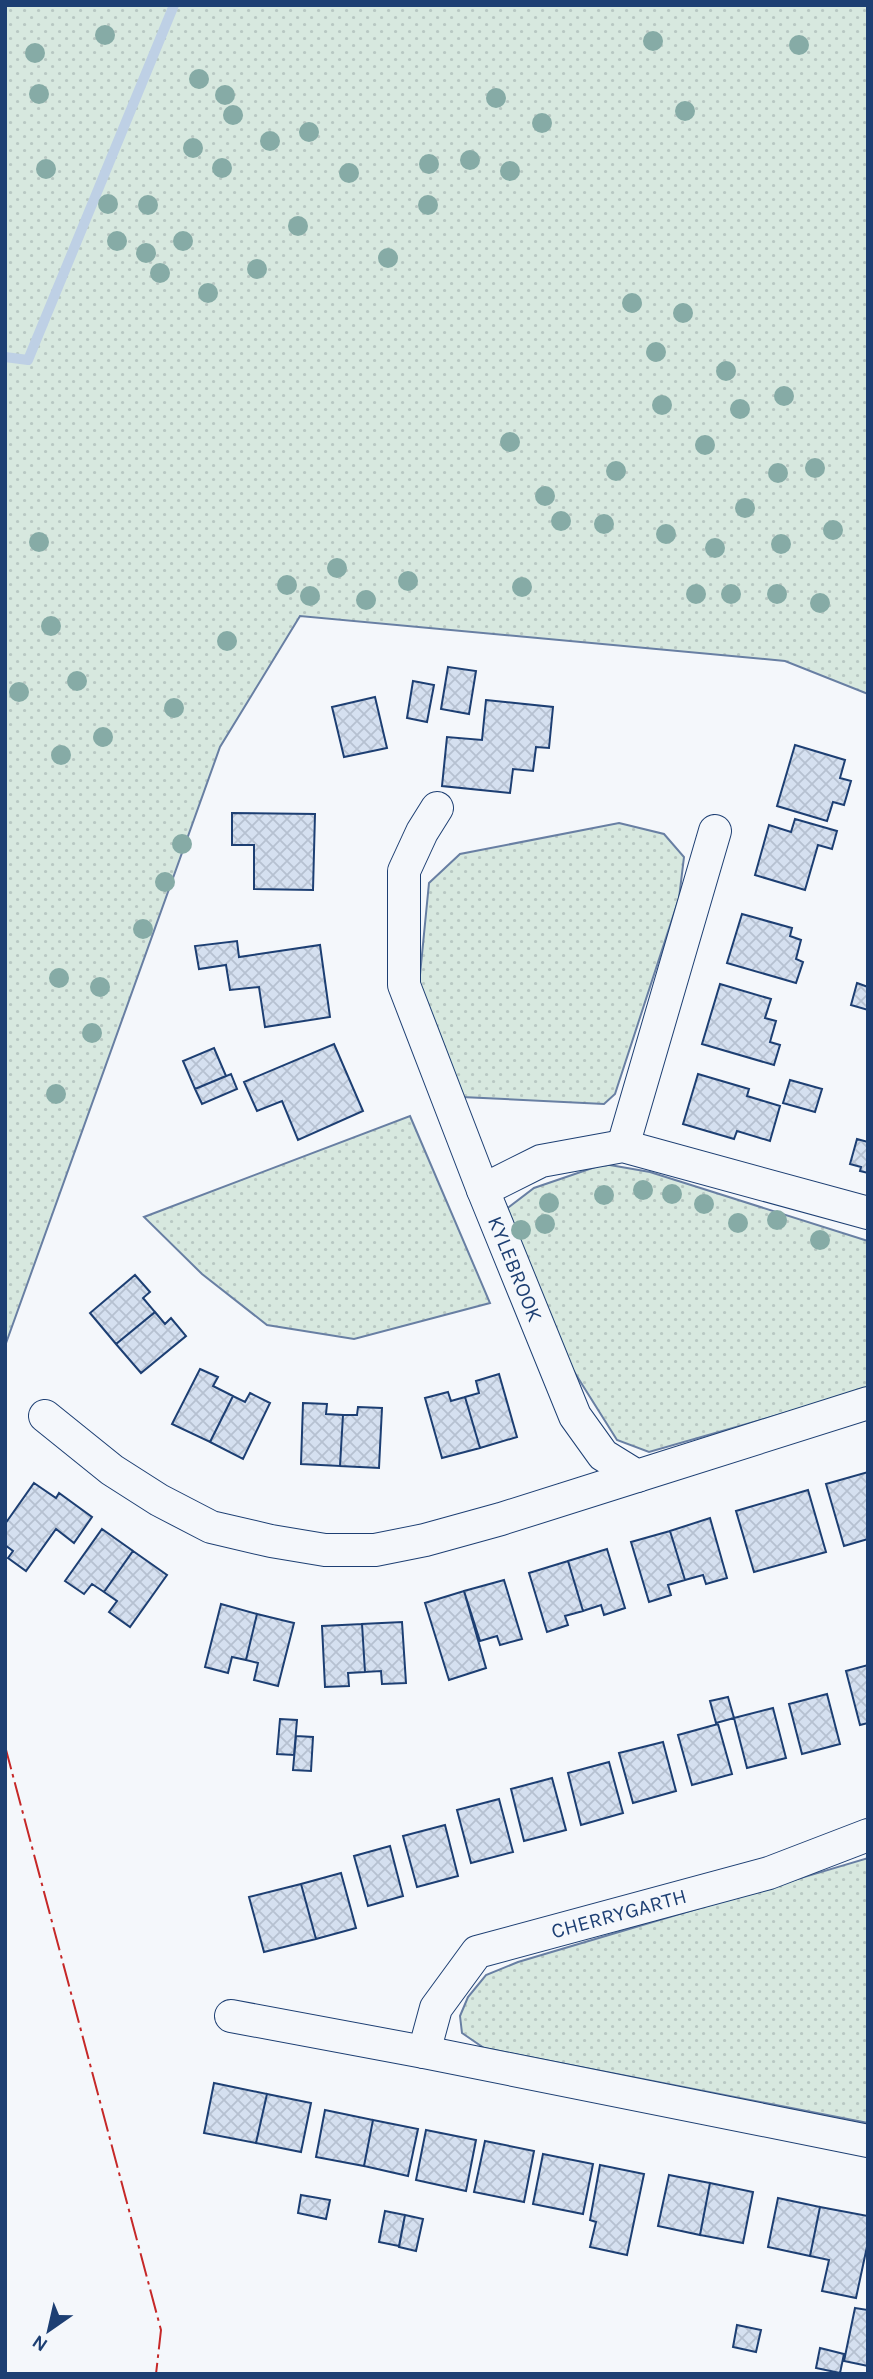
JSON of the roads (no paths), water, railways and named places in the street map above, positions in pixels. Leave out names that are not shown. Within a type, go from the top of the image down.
[{"type":"street","name":"KYLEBROOK","points":[[437,808],[422,832],[404,871],[404,985],[483,1190],[575,1416],[603,1455],[637,1476]]},
{"type":"street","points":[[623,1146],[716,831]]},
{"type":"street","points":[[483,1190],[541,1161],[623,1146],[868,1213]]},
{"type":"street","points":[[45,1416],[112,1470],[159,1500],[211,1527],[325,1550],[375,1550],[425,1540],[868,1403]]},
{"type":"street","name":"CHERRYGARTH","points":[[424,2052],[436,2008],[477,1952],[769,1873],[868,1835]]},
{"type":"street","points":[[231,2016],[868,2141]]},
{"type":"waterway","points":[[5,357],[28,360],[174,5]]}]
